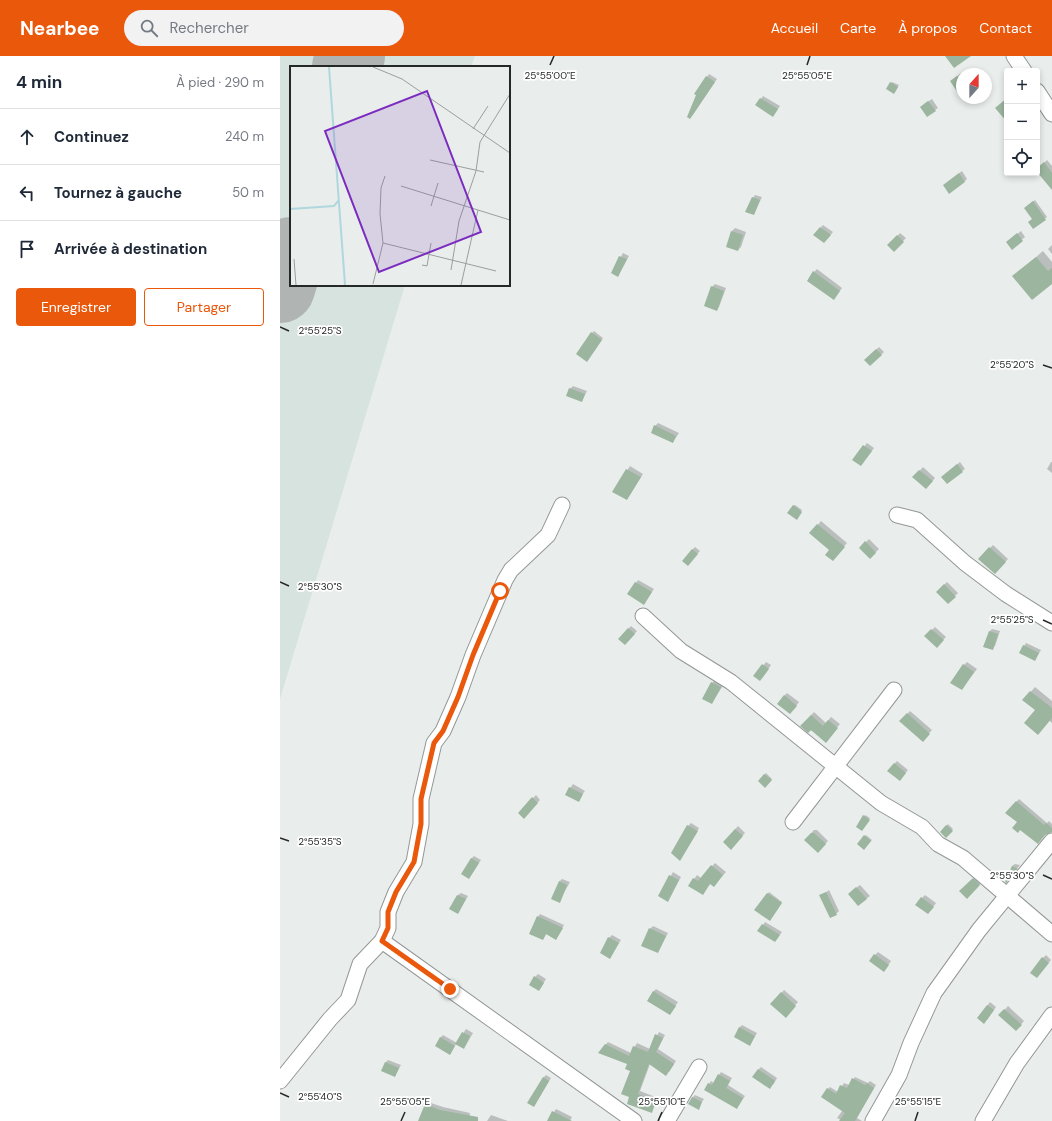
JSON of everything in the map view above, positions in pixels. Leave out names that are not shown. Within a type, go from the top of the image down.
[{"type":"street","points":[[1014,56],[1022,68]]},
{"type":"street","points":[[1040,96],[1052,114]]},
{"type":"street","points":[[280,1081],[330,1019],[348,1000],[360,964],[382,941],[388,928],[388,912],[396,892],[414,862],[421,824],[421,799],[434,743],[443,731],[458,697],[473,655],[505,580],[511,570],[548,535],[562,505]]},
{"type":"street","points":[[897,515],[917,520],[971,568],[1006,594],[1052,623]]},
{"type":"street","points":[[643,616],[681,651],[731,682],[881,803],[922,827],[938,844],[964,858],[1007,897],[1052,934]]},
{"type":"street","points":[[793,822],[894,690]]},
{"type":"street","points":[[873,1121],[903,1067],[911,1043],[932,997],[979,930],[1052,841]]},
{"type":"street","points":[[382,941],[634,1121]]},
{"type":"street","points":[[984,1121],[1017,1063],[1052,1015]]},
{"type":"street","points":[[666,1121],[698,1067]]},
{"type":"shaded area","points":[[280,56],[475,56],[471,66],[290,66],[290,286],[405,286],[280,699]]},
{"type":"building","points":[[945,56],[971,56],[954,68]]},
{"type":"building","points":[[706,76],[715,82],[690,119],[687,117],[696,95],[694,94]]},
{"type":"building","points":[[956,77],[956,90],[950,81]]},
{"type":"building","points":[[890,82],[898,87],[894,94],[886,89]]},
{"type":"building","points":[[760,98],[778,109],[773,117],[755,105]]},
{"type":"building","points":[[1004,100],[1004,118],[995,108]]},
{"type":"building","points":[[928,101],[936,111],[927,117],[920,107]]},
{"type":"building","points":[[1044,162],[1052,173],[1052,190],[1040,176],[1040,165]]},
{"type":"building","points":[[959,173],[965,182],[949,194],[943,185]]},
{"type":"building","points":[[752,197],[760,200],[754,215],[745,212]]},
{"type":"building","points":[[1033,201],[1046,220],[1033,229],[1028,222],[1032,219],[1024,208]]},
{"type":"building","points":[[820,227],[831,235],[824,243],[813,235]]},
{"type":"building","points":[[731,231],[743,235],[738,251],[726,247]]},
{"type":"building","points":[[1017,233],[1023,241],[1012,250],[1006,242]]},
{"type":"building","points":[[897,235],[904,242],[894,252],[887,245]]},
{"type":"building","points":[[619,256],[627,259],[618,277],[611,273]]},
{"type":"building","points":[[1036,257],[1048,271],[1052,268],[1052,284],[1032,300],[1012,276]]},
{"type":"building","points":[[813,271],[840,291],[834,300],[807,281]]},
{"type":"building","points":[[711,286],[724,291],[717,311],[704,306]]},
{"type":"building","points":[[591,332],[602,340],[587,362],[576,354]]},
{"type":"building","points":[[876,349],[882,355],[870,366],[864,360]]},
{"type":"building","points":[[569,388],[585,394],[582,402],[566,396]]},
{"type":"building","points":[[654,425],[676,436],[673,443],[651,433]]},
{"type":"building","points":[[863,445],[872,451],[861,466],[852,460]]},
{"type":"building","points":[[957,464],[963,472],[947,484],[941,477]]},
{"type":"building","points":[[626,469],[641,477],[627,500],[612,492]]},
{"type":"building","points":[[919,470],[933,481],[926,489],[912,477]]},
{"type":"building","points":[[793,505],[802,512],[797,520],[787,513]]},
{"type":"building","points":[[817,524],[845,547],[833,561],[825,555],[829,550],[809,533]]},
{"type":"building","points":[[865,541],[876,553],[870,559],[859,548]]},
{"type":"building","points":[[989,547],[1006,562],[995,574],[978,559]]},
{"type":"building","points":[[692,549],[698,554],[688,566],[682,561]]},
{"type":"building","points":[[635,582],[652,592],[644,605],[627,594]]},
{"type":"building","points":[[944,584],[956,597],[948,604],[936,592]]},
{"type":"building","points":[[628,628],[635,634],[625,645],[618,639]]},
{"type":"building","points":[[931,629],[944,640],[937,648],[924,636]]},
{"type":"building","points":[[989,631],[998,634],[993,650],[983,647]]},
{"type":"building","points":[[1023,645],[1039,653],[1035,661],[1019,653]]},
{"type":"building","points":[[762,664],[769,669],[760,681],[753,676]]},
{"type":"building","points":[[963,664],[974,672],[962,690],[950,683]]},
{"type":"building","points":[[711,682],[721,687],[712,704],[702,699]]},
{"type":"building","points":[[1030,691],[1052,708],[1052,718],[1038,735],[1024,723],[1035,710],[1022,700]]},
{"type":"building","points":[[784,695],[797,706],[790,714],[777,704]]},
{"type":"building","points":[[907,713],[930,734],[923,742],[899,721]]},
{"type":"building","points":[[811,715],[823,726],[828,720],[838,728],[826,743],[811,730],[808,733],[800,726]]},
{"type":"building","points":[[894,763],[906,773],[900,781],[887,771]]},
{"type":"building","points":[[764,774],[772,780],[765,788],[758,781]]},
{"type":"building","points":[[569,787],[583,794],[579,802],[565,795]]},
{"type":"building","points":[[532,797],[538,803],[524,819],[518,813]]},
{"type":"building","points":[[1016,801],[1044,825],[1046,823],[1052,828],[1052,832],[1045,835],[1038,844],[1020,830],[1018,833],[1012,828],[1017,822],[1005,813]]},
{"type":"building","points":[[863,815],[870,820],[862,831],[856,827]]},
{"type":"building","points":[[687,825],[698,831],[680,861],[671,853]]},
{"type":"building","points":[[946,825],[953,831],[946,838],[940,832]]},
{"type":"building","points":[[735,829],[743,836],[731,850],[723,842]]},
{"type":"building","points":[[811,833],[814,833],[826,844],[818,853],[804,840]]},
{"type":"building","points":[[864,835],[871,841],[864,850],[857,844]]},
{"type":"building","points":[[471,858],[479,863],[469,879],[461,874]]},
{"type":"building","points":[[711,865],[723,875],[714,887],[710,884],[703,895],[688,886],[693,878],[698,881]]},
{"type":"building","points":[[1012,866],[1018,869],[1006,883],[1005,882]]},
{"type":"building","points":[[669,875],[679,880],[668,902],[658,896]]},
{"type":"building","points":[[973,878],[980,885],[967,899],[959,891]]},
{"type":"building","points":[[559,881],[567,885],[560,903],[551,899]]},
{"type":"building","points":[[856,887],[867,899],[858,906],[848,894]]},
{"type":"building","points":[[826,892],[837,915],[830,918],[819,895]]},
{"type":"building","points":[[767,893],[782,903],[770,921],[754,910]]},
{"type":"building","points":[[457,895],[466,899],[458,914],[449,909]]},
{"type":"building","points":[[921,897],[934,907],[928,914],[915,905]]},
{"type":"building","points":[[537,916],[563,928],[556,940],[546,934],[543,940],[529,934]]},
{"type":"building","points":[[762,924],[780,935],[775,942],[757,931]]},
{"type":"building","points":[[649,928],[666,936],[658,953],[641,946]]},
{"type":"building","points":[[608,937],[619,943],[610,959],[600,953]]},
{"type":"building","points":[[874,954],[889,965],[884,972],[869,961]]},
{"type":"building","points":[[1042,957],[1049,963],[1037,978],[1030,973]]},
{"type":"building","points":[[534,976],[544,983],[539,991],[529,985]]},
{"type":"building","points":[[653,991],[676,1006],[670,1015],[647,1001]]},
{"type":"building","points":[[781,992],[796,1006],[786,1018],[770,1004]]},
{"type":"building","points":[[987,1005],[994,1010],[984,1024],[977,1018]]},
{"type":"building","points":[[1004,1009],[1022,1025],[1016,1031],[998,1015]]},
{"type":"building","points":[[739,1027],[755,1036],[750,1046],[734,1037]]},
{"type":"building","points":[[462,1032],[470,1036],[464,1049],[455,1044]]},
{"type":"building","points":[[655,1034],[663,1038],[656,1052],[674,1064],[666,1076],[649,1064],[638,1094],[656,1101],[652,1113],[627,1104],[629,1097],[621,1094],[630,1071],[625,1069],[627,1064],[598,1053],[605,1044],[629,1056],[633,1046],[648,1052]]},
{"type":"building","points":[[440,1037],[455,1046],[450,1055],[435,1046]]},
{"type":"building","points":[[385,1062],[399,1068],[395,1077],[381,1071]]},
{"type":"building","points":[[758,1069],[775,1081],[770,1089],[752,1077]]},
{"type":"building","points":[[718,1074],[730,1081],[726,1088],[743,1098],[737,1109],[704,1090],[708,1083],[712,1085]]},
{"type":"building","points":[[543,1077],[549,1081],[534,1107],[527,1103]]},
{"type":"building","points":[[852,1078],[865,1085],[867,1083],[874,1088],[855,1121],[839,1121],[845,1113],[821,1097],[827,1088],[836,1094],[840,1085],[847,1088]]},
{"type":"building","points":[[692,1097],[702,1102],[699,1110],[688,1104]]},
{"type":"building","points":[[425,1104],[440,1110],[478,1117],[478,1121],[418,1121]]},
{"type":"building","points":[[552,1111],[572,1121],[547,1121]]},
{"type":"runway","points":[[347,66],[350,56]]},
{"type":"runway","points":[[280,288],[290,255]]},
{"type":"route","points":[[450,989],[382,941],[389,926],[387,916],[396,892],[413,867],[421,824],[421,799],[434,743],[442,733],[458,697],[473,655],[500,591]]}]
